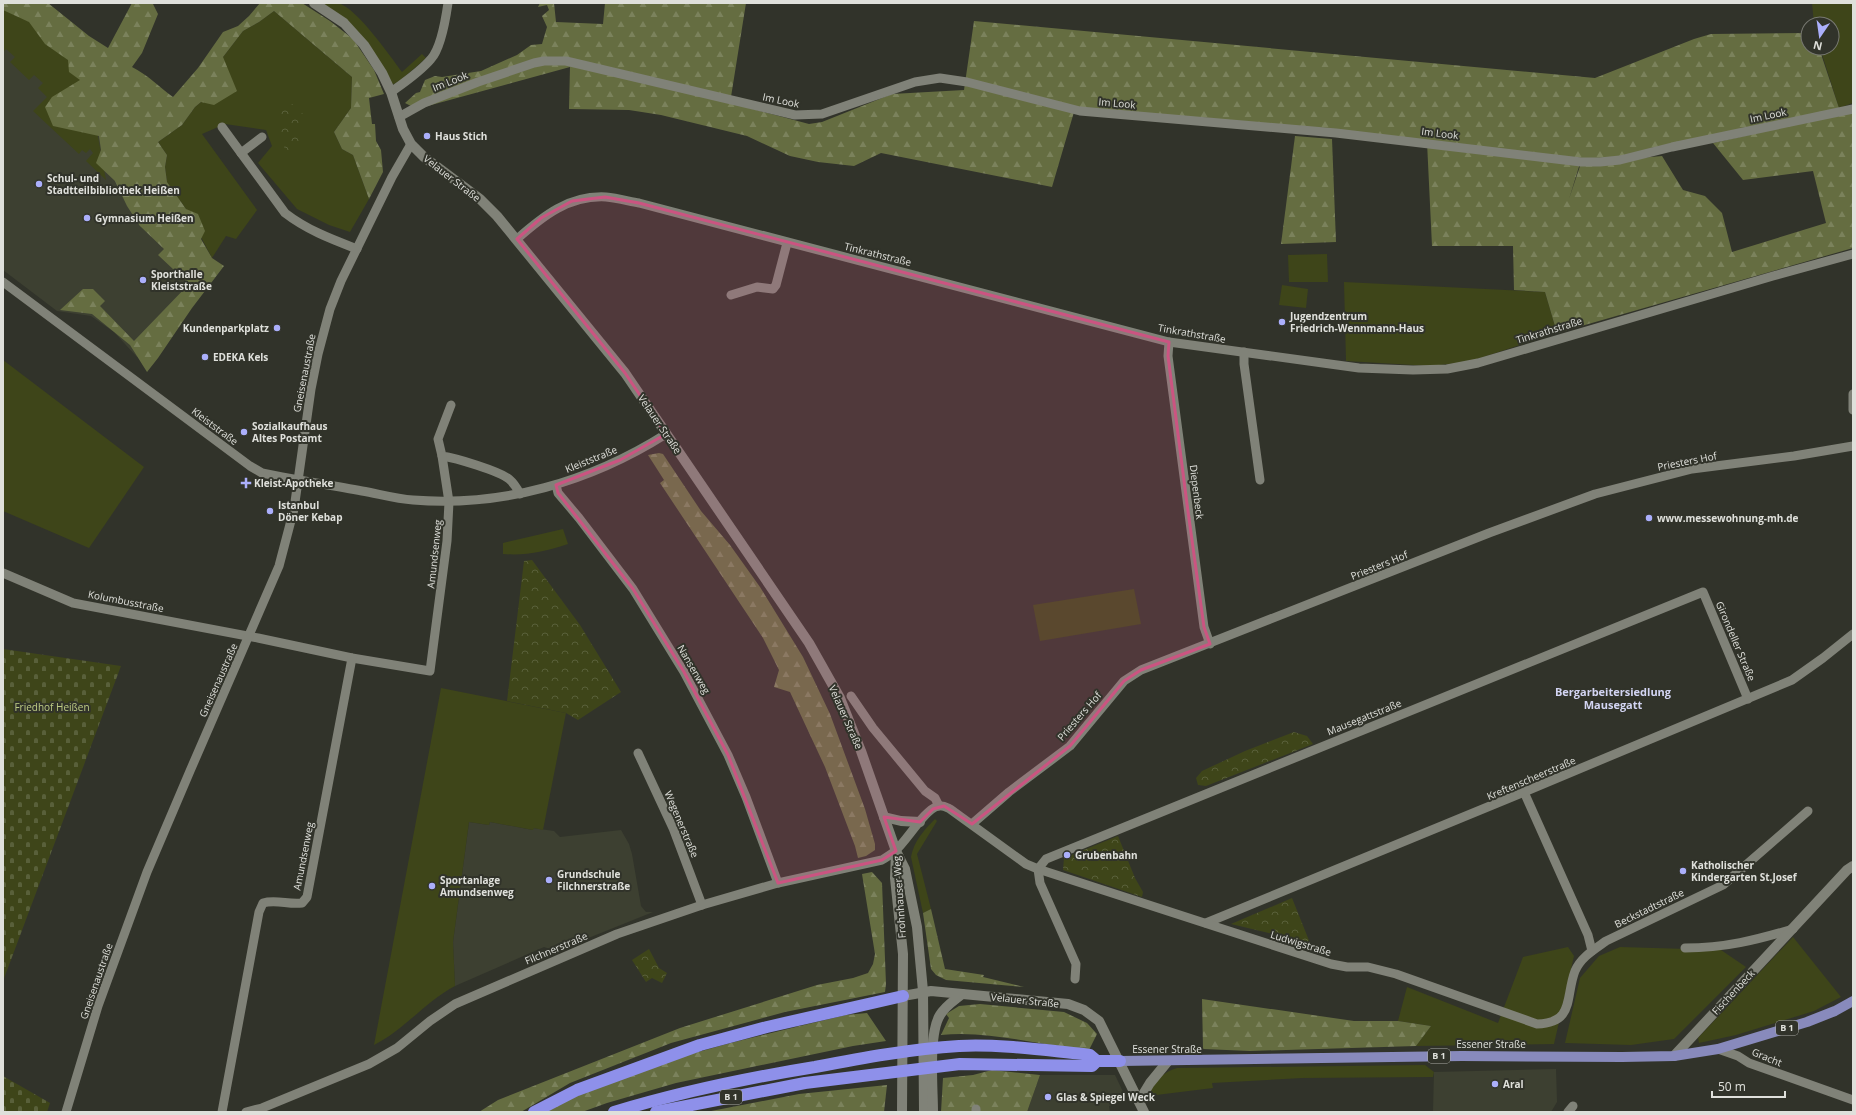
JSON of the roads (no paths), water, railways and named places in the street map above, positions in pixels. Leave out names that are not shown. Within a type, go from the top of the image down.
[{"type":"highway","points":[[534,1112],[577,1090],[700,1045],[767,1027],[903,996]]},
{"type":"highway","points":[[614,1112],[656,1099],[761,1076],[871,1057],[960,1046],[999,1047],[1083,1054],[1090,1055],[1097,1061]]},
{"type":"highway","name":"B 1","points":[[656,1112],[762,1090],[960,1064],[1092,1066],[1097,1061],[1120,1061]]},
{"type":"main road","name":"Velauer Straße","points":[[314,3],[344,23],[364,45],[382,73],[411,144],[429,161],[480,199],[518,239],[625,373],[809,643],[840,698],[861,751],[896,851]]},
{"type":"main road","points":[[884,817],[901,821],[920,822]]},
{"type":"main road","name":"Frohnhauser Weg","points":[[896,851],[905,869],[917,927],[923,992],[924,1112]]},
{"type":"main road","name":"Frohnhauser Weg","points":[[896,851],[895,878],[903,954],[902,1112]]},
{"type":"main road","name":"Fischenbeck","points":[[1674,1056],[1847,870],[1853,866]]},
{"type":"main road","name":"Velauer Straße","points":[[903,996],[923,992],[962,994],[1076,1006],[1094,1016],[1099,1021],[1144,1112]]},
{"type":"main road","points":[[933,1112],[934,1030],[940,1015],[962,994]]},
{"type":"main road","name":"Essener Straße","points":[[1120,1061],[1462,1056],[1674,1056],[1718,1049],[1807,1022],[1835,1011],[1853,1001]]},
{"type":"main road","points":[[1139,1101],[1150,1083],[1168,1061]]},
{"type":"street","points":[[391,92],[412,77],[432,58],[442,33],[448,3]]},
{"type":"street","name":"Im Look","points":[[399,117],[424,103],[478,82],[534,63],[555,60],[795,115],[822,114],[915,82],[940,78],[967,82],[1080,111],[1393,138],[1581,162],[1620,160],[1672,147],[1853,109]]},
{"type":"street","points":[[222,128],[285,213],[298,223],[314,232],[357,249]]},
{"type":"street","points":[[241,153],[262,137]]},
{"type":"street","name":"Gneisenaustraße","points":[[66,1112],[98,1006],[147,872],[279,566],[290,531],[299,481],[306,420],[323,331],[341,281],[392,177],[411,144]]},
{"type":"street","name":"Tinkrathstraße","points":[[518,239],[541,218],[572,201],[605,197],[639,203],[788,243],[1019,301],[1169,342],[1359,368],[1413,370],[1460,367],[1853,254]]},
{"type":"street","points":[[731,295],[757,287],[773,289],[776,285],[788,243]]},
{"type":"street","name":"Kleiststraße","points":[[3,282],[250,466],[262,472],[299,481],[411,500],[449,502],[492,499],[556,485],[620,460],[666,434]]},
{"type":"street","name":"Diepenbeck","points":[[1169,342],[1168,356],[1187,504],[1204,627],[1210,644]]},
{"type":"street","points":[[1244,352],[1244,364],[1260,480]]},
{"type":"street","points":[[1853,394],[1853,410]]},
{"type":"street","points":[[449,502],[438,439],[451,405]]},
{"type":"street","name":"Priesters Hof","points":[[972,824],[1009,792],[1070,746],[1124,681],[1140,670],[1595,494],[1692,469],[1794,456],[1853,446]]},
{"type":"street","points":[[442,456],[456,458],[508,478],[516,485],[520,494]]},
{"type":"street","name":"Nansenweg","points":[[556,485],[558,493],[633,589],[684,672],[728,755],[746,797],[778,883]]},
{"type":"street","name":"Amundsenweg","points":[[249,637],[352,658],[430,671],[447,541],[449,502]]},
{"type":"street","name":"Kolumbusstraße","points":[[3,573],[73,603],[249,637]]},
{"type":"street","name":"Girondeller Straße","points":[[1703,592],[1748,699]]},
{"type":"street","name":"Mausegattstraße","points":[[1038,869],[1046,859],[1703,592]]},
{"type":"street","name":"Kreftenscheerstraße","points":[[1206,922],[1524,792],[1792,680],[1853,634]]},
{"type":"street","name":"Amundsenweg","points":[[222,1112],[259,912],[263,903],[270,901],[292,905],[302,903],[307,897],[352,658]]},
{"type":"street","name":"Velauer Straße","points":[[851,696],[874,728],[925,790],[935,798],[939,806],[944,806],[950,809],[1026,864],[1038,869]]},
{"type":"street","name":"Wegenerstraße","points":[[638,753],[673,828],[702,905]]},
{"type":"street","points":[[1524,792],[1588,935],[1592,951]]},
{"type":"street","points":[[896,851],[920,822],[933,809],[939,806]]},
{"type":"street","name":"Beckstadtstraße","points":[[1559,1019],[1566,1012],[1575,971],[1580,962],[1592,951],[1606,941],[1723,885],[1808,811]]},
{"type":"street","name":"Filchnerstraße","points":[[246,1112],[262,1108],[369,1064],[398,1048],[430,1021],[455,1004],[618,934],[702,905],[778,883],[874,863],[896,851]]},
{"type":"street","points":[[1038,869],[1040,883],[1076,964],[1076,979]]},
{"type":"street","name":"Ludwigstraße","points":[[1038,869],[1200,923],[1206,922],[1222,930],[1331,964],[1347,967],[1368,967],[1396,974],[1537,1024],[1549,1023],[1559,1019]]},
{"type":"street","points":[[1686,948],[1711,948],[1734,945],[1793,928]]},
{"type":"street","name":"Gracht","points":[[1718,1049],[1738,1056],[1749,1064],[1853,1100]]},
{"type":"place","name":"Haus Stich","points":[[427,136]]},
{"type":"place","name":"Schul- und Stadtteilbibliothek Heißen","points":[[39,184]]},
{"type":"place","name":"Gymnasium Heißen","points":[[87,218]]},
{"type":"place","name":"Sporthalle Kleiststraße","points":[[143,280]]},
{"type":"place","name":"Jugendzentrum Friedrich-Wennmann-Haus","points":[[1282,322]]},
{"type":"place","name":"Kundenparkplatz","points":[[277,328]]},
{"type":"place","name":"EDEKA Kels","points":[[205,357]]},
{"type":"place","name":"Sozialkaufhaus Altes Postamt","points":[[244,432]]},
{"type":"place","name":"Kleist-Apotheke","points":[[246,483]]},
{"type":"place","name":"Istanbul Döner Kebap","points":[[270,511]]},
{"type":"place","name":"www.messewohnung-mh.de","points":[[1649,518]]},
{"type":"place","name":"Grubenbahn","points":[[1067,855]]},
{"type":"place","name":"Katholischer Kindergarten St.Josef","points":[[1683,871]]},
{"type":"place","name":"Grundschule Filchnerstraße","points":[[549,880]]},
{"type":"place","name":"Sportanlage Amundsenweg","points":[[432,886]]},
{"type":"place","name":"Aral","points":[[1495,1084]]},
{"type":"place","name":"Glas & Spiegel Weck","points":[[1048,1097]]},
{"type":"district","name":"Bergarbeitersiedlung Mausegatt","points":[[1613,698]]},
{"type":"park label","name":"Friedhof Heißen","points":[[52,707]]}]
